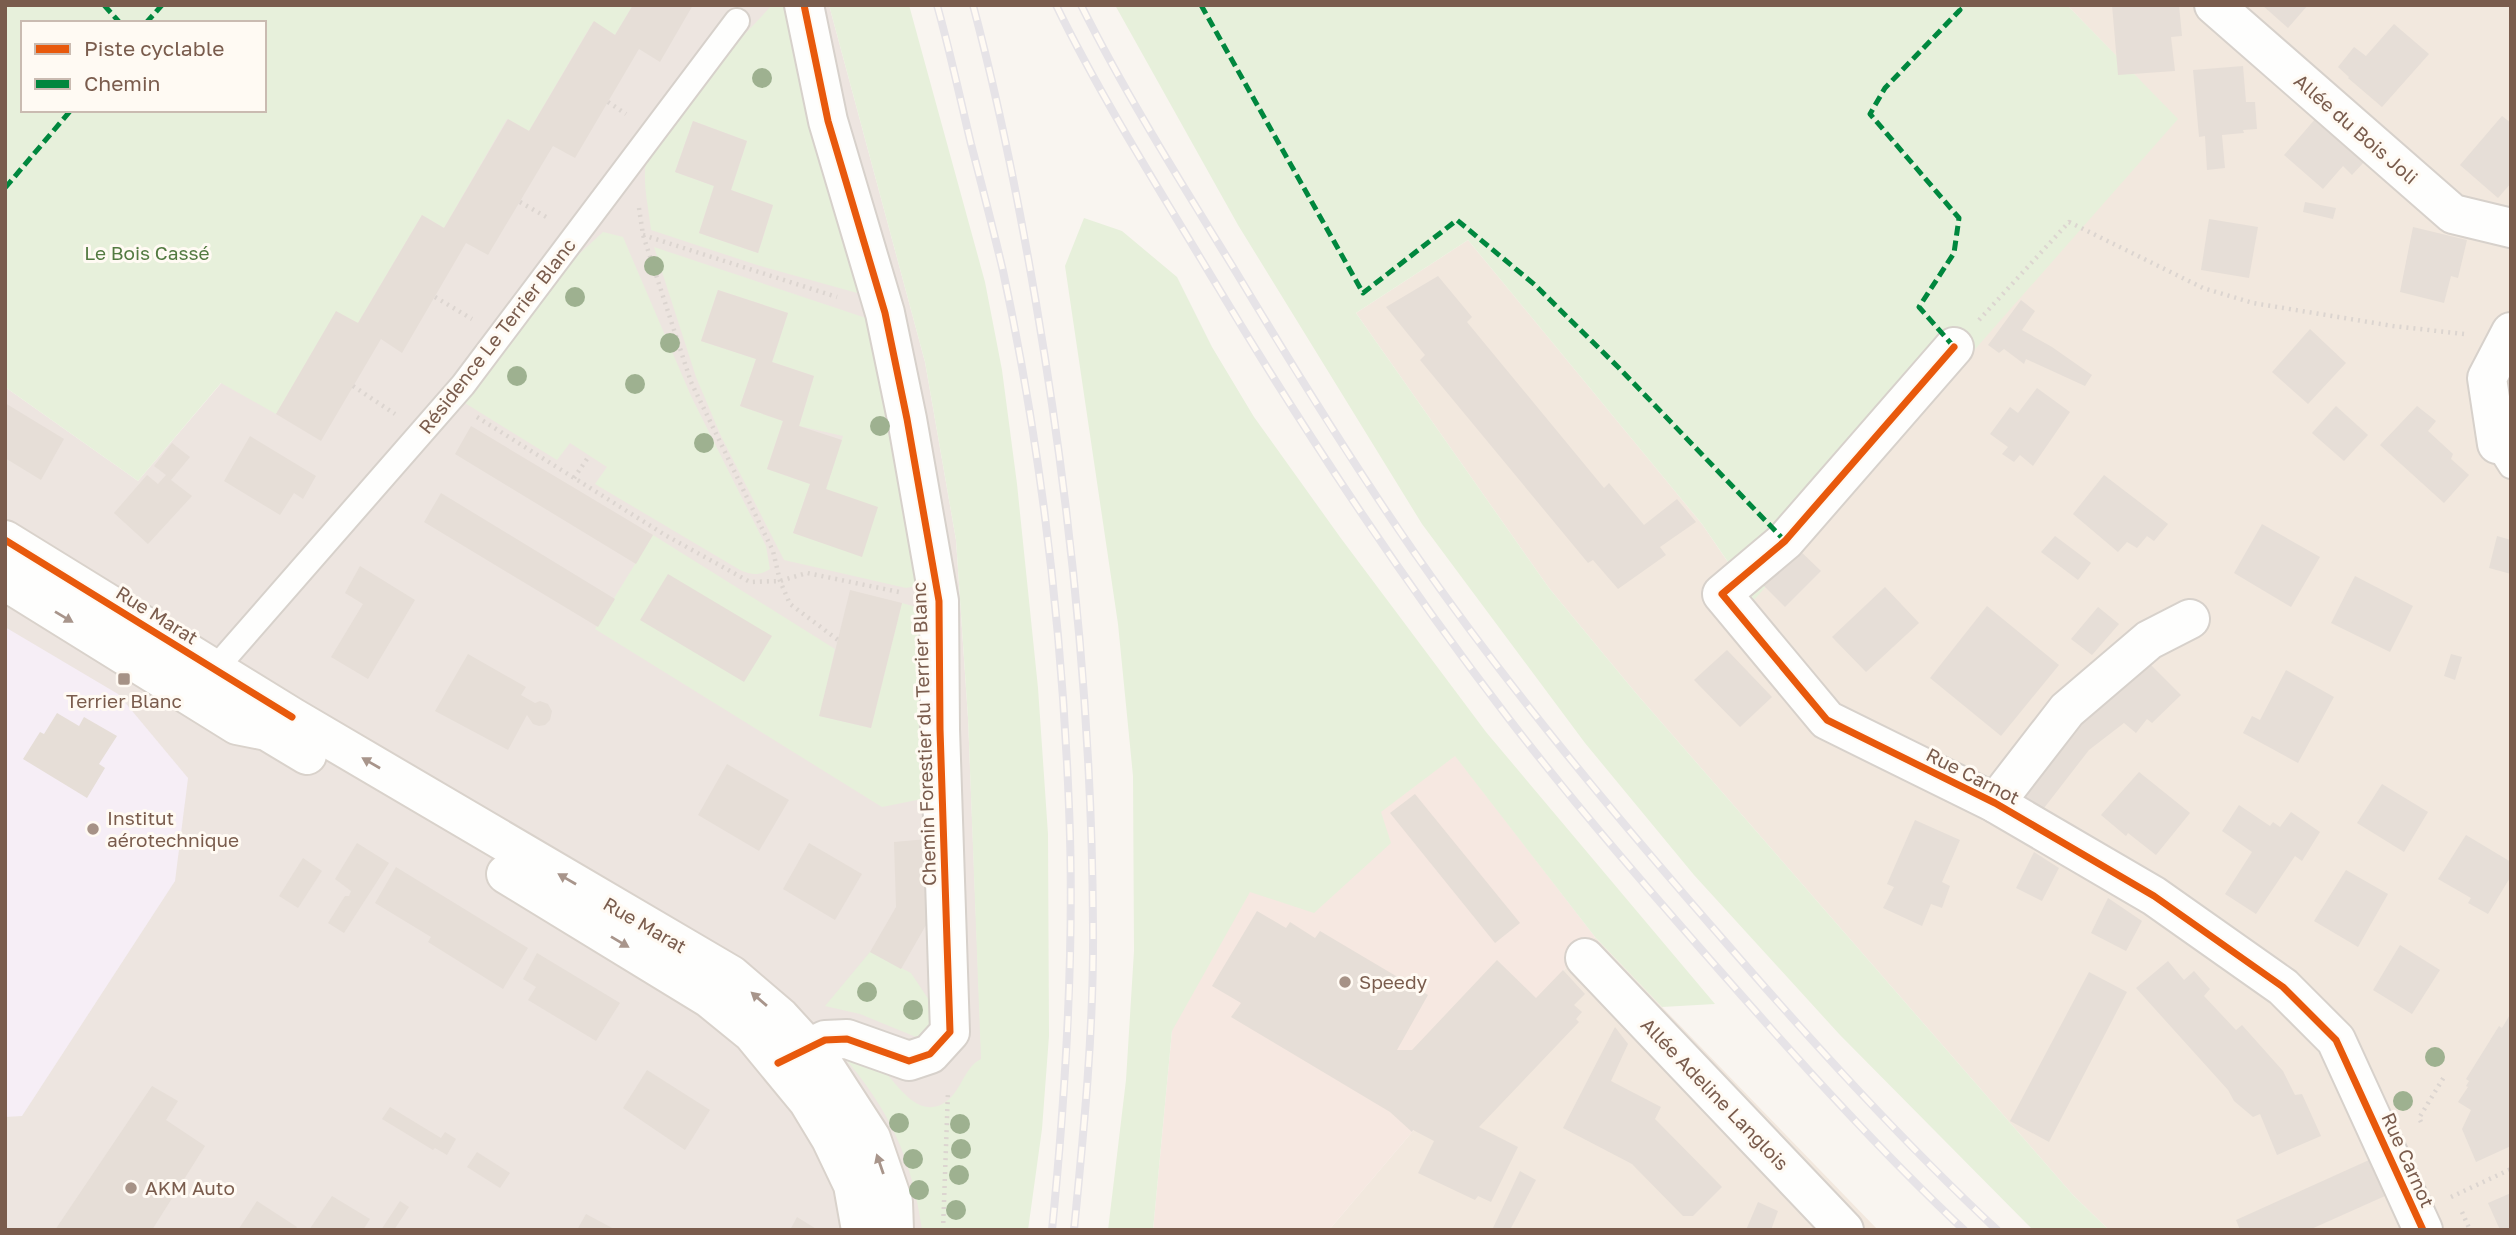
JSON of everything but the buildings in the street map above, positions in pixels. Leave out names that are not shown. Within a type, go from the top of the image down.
[{"type":"street","name":"Chemin Forestier du Terrier Blanc","points":[[804,5],[828,121],[885,313],[939,601],[940,729],[950,1032]]},
{"type":"street","name":"Allée du Bois Joli","points":[[2214,5],[2453,214],[2511,228]]},
{"type":"street","points":[[2504,455],[2487,378],[2511,332]]},
{"type":"street","name":"Rue Carnot","points":[[1954,347],[1785,541],[1722,594],[1827,720],[1995,803],[2154,895],[2283,987],[2336,1040],[2419,1221]]},
{"type":"street","name":"Rue Marat","points":[[5,540],[214,670],[731,975],[780,1017],[808,1101],[831,1139],[853,1185],[861,1230]]},
{"type":"street","name":"Rue Marat","points":[[5,581],[237,724],[267,731],[624,944],[709,998],[752,1034],[793,1055],[823,1064],[871,1138],[893,1202],[894,1230]]},
{"type":"street","points":[[1995,803],[2067,710],[2149,640],[2190,619]]},
{"type":"street","name":"Allée Adeline Langlois","points":[[1586,958],[1844,1230]]},
{"type":"street","points":[[793,1055],[825,1040],[846,1039],[909,1061],[930,1054],[950,1032]]},
{"type":"lane","name":"Résidence Le Terrier Blanc","points":[[214,670],[450,400],[737,21]]},
{"type":"path","points":[[630,163],[643,235],[691,382],[773,551],[780,581],[790,604],[838,640]]},
{"type":"path","points":[[1954,347],[2069,222],[2203,288],[2253,303],[2393,326],[2469,335],[2511,332]]},
{"type":"path","points":[[643,235],[885,313]]},
{"type":"path","points":[[435,297],[500,336]]},
{"type":"path","points":[[353,386],[422,432]]},
{"type":"path","points":[[450,400],[665,535],[750,582],[780,581],[807,573],[939,601]]},
{"type":"path","points":[[574,478],[589,456]]},
{"type":"path","points":[[943,1230],[950,1032]]},
{"type":"path","points":[[2424,1129],[2419,1118],[2444,1077]]},
{"type":"path","points":[[2419,1221],[2455,1195],[2511,1169]]},
{"type":"path","points":[[2449,1184],[2470,1230]]},
{"type":"shaded area","points":[[543,5],[829,5],[925,362],[956,540],[968,718],[982,1069],[962,1230],[5,1230],[5,387],[138,481]]},
{"type":"shaded area","points":[[2067,5],[2511,5],[2511,1230],[2109,1230],[2073,1195],[1635,692],[1549,588],[1356,313],[1468,240],[1702,524],[1753,599],[2177,119]]},
{"type":"shaded area","name":"Institut aérotechnique","points":[[5,627],[118,694],[188,778],[175,881],[22,1116],[5,1117]]},
{"type":"shaded area","points":[[1178,637],[1455,755],[1595,937],[1413,1131],[1329,1230],[1153,1230],[1172,1031]]},
{"type":"shaded area","points":[[1595,937],[1878,1230],[1329,1230],[1413,1131]]},
{"type":"green space","name":"Le Bois Cassé","points":[[5,5],[633,5],[615,35],[593,22],[529,131],[507,119],[444,228],[422,215],[358,323],[336,312],[276,414],[221,383],[138,481],[5,387]]},
{"type":"green space","points":[[772,5],[786,5],[868,296],[757,265],[651,230],[645,178],[650,154],[678,110]],"holes":[[[693,121],[747,141],[731,190],[773,206],[758,253],[699,233],[714,186],[675,172]]]},
{"type":"green space","points":[[829,5],[909,5],[985,282],[1002,370],[1038,688],[1048,834],[1049,1036],[1042,1129],[1028,1230],[922,1230],[912,1180],[896,1136],[873,1095],[842,1055],[869,1059],[909,1097],[927,1107],[938,1106],[952,1097],[970,1069],[981,1059],[968,718],[956,540],[925,362]]},
{"type":"green space","points":[[1115,5],[2067,5],[2178,119],[1754,600],[1702,524],[1468,240],[1356,313],[1549,588],[1635,692],[2073,1195],[2109,1230],[2033,1230],[1840,1035],[1694,875],[1585,743],[1422,524],[1238,225]]},
{"type":"green space","points":[[1084,218],[1122,231],[1177,277],[1212,347],[1254,417],[1340,537],[1486,732],[1715,1004],[1662,1007],[1595,937],[1455,756],[1381,812],[1391,843],[1314,913],[1250,892],[1172,1031],[1153,1230],[1108,1230],[1126,1080],[1134,951],[1133,776],[1118,624],[1065,266]]},
{"type":"green space","points":[[603,232],[623,237],[691,396],[766,546],[770,569],[762,573],[740,570],[595,484],[607,467],[570,443],[557,460],[460,400],[577,256]]},
{"type":"green space","points":[[654,247],[875,321],[921,585],[906,588],[784,560],[721,436],[696,377]],"holes":[[[718,290],[788,313],[772,362],[814,376],[799,426],[843,436],[826,489],[862,556],[793,533],[810,484],[767,469],[783,421],[740,406],[756,359],[701,341]]]},
{"type":"green space","points":[[653,535],[835,649],[820,716],[871,728],[902,603],[923,609],[927,798],[882,807],[595,629]]},
{"type":"green space","points":[[870,952],[911,973],[929,1000],[936,1017],[930,1033],[916,1037],[860,1014],[825,1006]]},
{"type":"railway","points":[[937,5],[999,255],[1016,337],[1039,471],[1055,605],[1066,740],[1071,913],[1065,1072],[1052,1230]]},
{"type":"railway","points":[[973,5],[1008,153],[1036,303],[1060,458],[1084,691],[1092,848],[1093,964],[1088,1078],[1074,1230]]},
{"type":"railway","points":[[1056,5],[1092,75],[1247,336],[1355,503],[1469,666],[1587,816],[1721,972],[1840,1104],[1964,1230]]},
{"type":"railway","points":[[1081,5],[1156,140],[1279,343],[1368,483],[1450,603],[1605,801],[1759,981],[1892,1126],[1997,1230]]},
{"type":"marked path","points":[[104,5],[118,21]]},
{"type":"marked path","points":[[148,21],[162,5]]},
{"type":"marked path","points":[[1201,5],[1363,293],[1457,220],[1535,285],[1619,368],[1785,541]]},
{"type":"marked path","points":[[1954,347],[1919,307],[1954,253],[1959,218],[1870,114],[1885,88],[1960,10],[1955,5]]},
{"type":"marked path","points":[[5,188],[69,112]]},
{"type":"cycle path","points":[[778,1063],[825,1040],[847,1039],[909,1061],[930,1054],[950,1032],[940,729],[939,601],[885,313],[828,121],[804,5]]},
{"type":"cycle path","points":[[1954,347],[1785,541],[1722,594],[1827,720],[1995,803],[2154,896],[2283,987],[2336,1040],[2423,1230]]},
{"type":"cycle path","points":[[5,540],[292,717]]},
{"type":"place","name":"Terrier Blanc","points":[[124,679]]},
{"type":"place","name":"Institut aérotechnique","points":[[93,829]]},
{"type":"place","name":"Speedy","points":[[1345,982]]},
{"type":"place","name":"AKM Auto","points":[[131,1188]]}]
